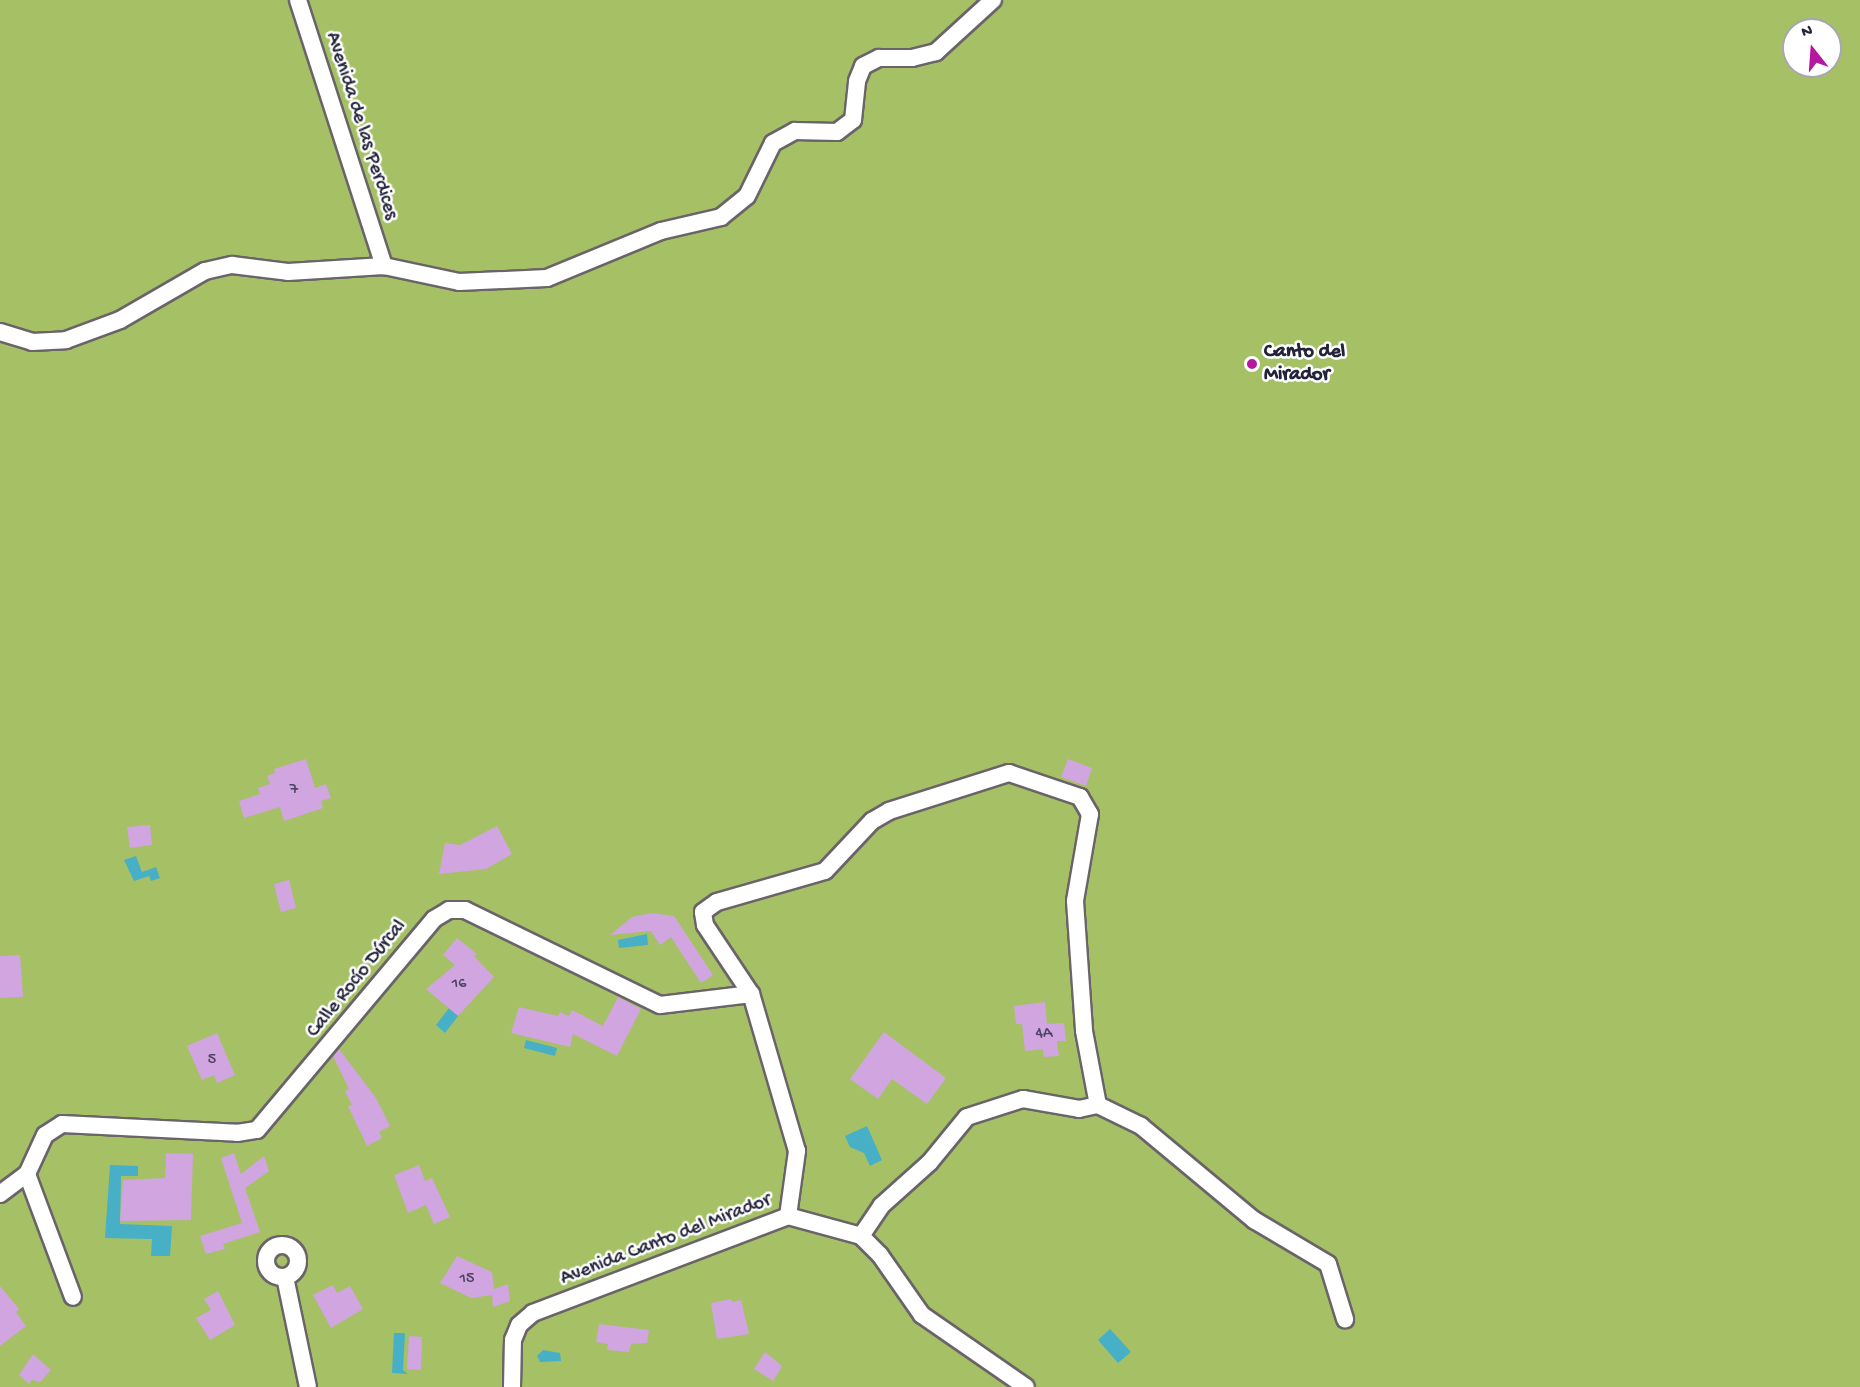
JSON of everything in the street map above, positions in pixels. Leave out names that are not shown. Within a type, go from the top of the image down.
[{"type":"street","name":"Avenida de las Perdices","points":[[298,0],[384,266]]},
{"type":"street","points":[[0,332],[32,342],[66,340],[120,320],[205,271],[232,265],[288,272],[384,266],[459,282],[547,278],[661,231],[721,218],[747,196],[773,142],[795,131],[837,132],[853,120],[857,81],[863,66],[879,58],[912,58],[936,52],[993,0]]},
{"type":"street","name":"Avenida Canto del Mirador","points":[[512,1387],[513,1340],[519,1325],[534,1313],[788,1216],[797,1151],[752,994],[705,926],[703,912],[717,902],[825,871],[872,820],[889,811],[1009,773],[1080,797],[1090,814],[1075,901],[1084,1031],[1098,1105]]},
{"type":"street","name":"Calle Rocío Dúrcal","points":[[0,1194],[27,1174],[45,1135],[62,1124],[237,1133],[257,1130],[434,919],[449,910],[465,910],[660,1005],[752,994]]},
{"type":"street","points":[[861,1236],[881,1206],[930,1162],[967,1117],[1023,1099],[1079,1109],[1098,1105],[1142,1126],[1254,1220],[1328,1264],[1345,1319]]},
{"type":"street","points":[[27,1174],[73,1297]]},
{"type":"street","points":[[788,1216],[861,1236],[880,1255],[922,1315],[1026,1387]]},
{"type":"street","points":[[285,1277],[308,1387]]},
{"type":"green space","points":[[0,0],[1860,0],[1860,1387],[0,1387]]},
{"type":"water","points":[[136,856],[142,872],[156,867],[160,878],[151,881],[149,876],[134,881],[124,860]]},
{"type":"water","points":[[647,934],[648,945],[619,948],[618,940]]},
{"type":"water","points":[[453,1003],[462,1011],[445,1033],[436,1025]]},
{"type":"water","points":[[526,1040],[557,1048],[555,1056],[524,1048]]},
{"type":"water","points":[[867,1126],[882,1160],[870,1166],[864,1153],[850,1147],[845,1136]]},
{"type":"water","points":[[110,1165],[138,1166],[138,1176],[121,1176],[120,1224],[172,1226],[170,1256],[151,1256],[152,1239],[105,1238]]},
{"type":"water","points":[[1110,1329],[1131,1352],[1118,1363],[1098,1340]]},
{"type":"water","points":[[394,1333],[405,1333],[403,1370],[408,1374],[392,1373]]},
{"type":"water","points":[[543,1350],[560,1353],[561,1361],[540,1362],[537,1356]]},
{"type":"building","points":[[306,759],[315,788],[326,784],[331,798],[321,801],[323,808],[284,821],[280,807],[244,818],[239,801],[260,794],[258,788],[270,784],[267,776],[275,773],[274,769]]},
{"type":"building","points":[[1068,759],[1092,768],[1086,786],[1061,777]]},
{"type":"building","points":[[150,825],[152,845],[130,848],[127,827]]},
{"type":"building","points":[[497,826],[512,854],[486,869],[439,874],[445,843],[460,845]]},
{"type":"building","points":[[289,880],[296,908],[281,912],[274,884]]},
{"type":"building","points":[[651,913],[674,916],[713,975],[701,983],[671,937],[660,945],[651,931],[610,935],[632,917]]},
{"type":"building","points":[[457,938],[477,954],[474,956],[494,977],[458,1016],[426,989],[455,965],[443,955]]},
{"type":"building","points":[[20,955],[23,997],[0,998],[0,956]]},
{"type":"building","points":[[618,997],[641,1009],[617,1056],[573,1034],[570,1047],[511,1033],[519,1007],[558,1016],[560,1012],[569,1016],[572,1010],[603,1026]]},
{"type":"building","points":[[1045,1002],[1047,1024],[1064,1023],[1066,1041],[1057,1041],[1059,1056],[1044,1057],[1043,1049],[1025,1051],[1022,1024],[1016,1024],[1014,1006]]},
{"type":"building","points":[[884,1032],[946,1078],[927,1104],[892,1079],[878,1099],[850,1079]]},
{"type":"building","points":[[217,1033],[235,1075],[217,1083],[214,1075],[202,1080],[187,1046]]},
{"type":"building","points":[[339,1049],[376,1098],[390,1126],[379,1132],[382,1138],[367,1146],[348,1106],[352,1105],[345,1091],[349,1089],[333,1056]]},
{"type":"building","points":[[166,1153],[193,1154],[191,1220],[120,1221],[123,1180],[165,1178]]},
{"type":"building","points":[[234,1153],[241,1174],[264,1156],[269,1171],[245,1188],[260,1232],[223,1244],[225,1249],[206,1254],[200,1236],[242,1223],[221,1158]]},
{"type":"building","points":[[419,1165],[425,1181],[432,1178],[450,1217],[434,1224],[426,1205],[408,1213],[394,1175]]},
{"type":"building","points":[[457,1256],[492,1272],[494,1289],[508,1284],[510,1301],[493,1307],[492,1295],[471,1298],[440,1283]]},
{"type":"building","points":[[333,1285],[337,1293],[350,1286],[363,1309],[331,1328],[313,1295]]},
{"type":"building","points":[[0,1286],[19,1309],[16,1312],[26,1326],[0,1346]]},
{"type":"building","points":[[218,1291],[235,1325],[210,1340],[196,1318],[211,1310],[204,1299]]},
{"type":"building","points":[[731,1299],[732,1302],[741,1300],[749,1334],[717,1339],[711,1303]]},
{"type":"building","points":[[599,1324],[649,1330],[647,1343],[631,1344],[629,1352],[607,1350],[608,1344],[596,1342]]},
{"type":"building","points":[[409,1336],[422,1337],[421,1370],[407,1369]]},
{"type":"building","points":[[765,1352],[782,1366],[773,1381],[754,1369]]},
{"type":"building","points":[[33,1354],[51,1370],[40,1382],[32,1380],[29,1384],[19,1375]]},
{"type":"place","name":"Canto del Mirador","points":[[1252,364]]}]
